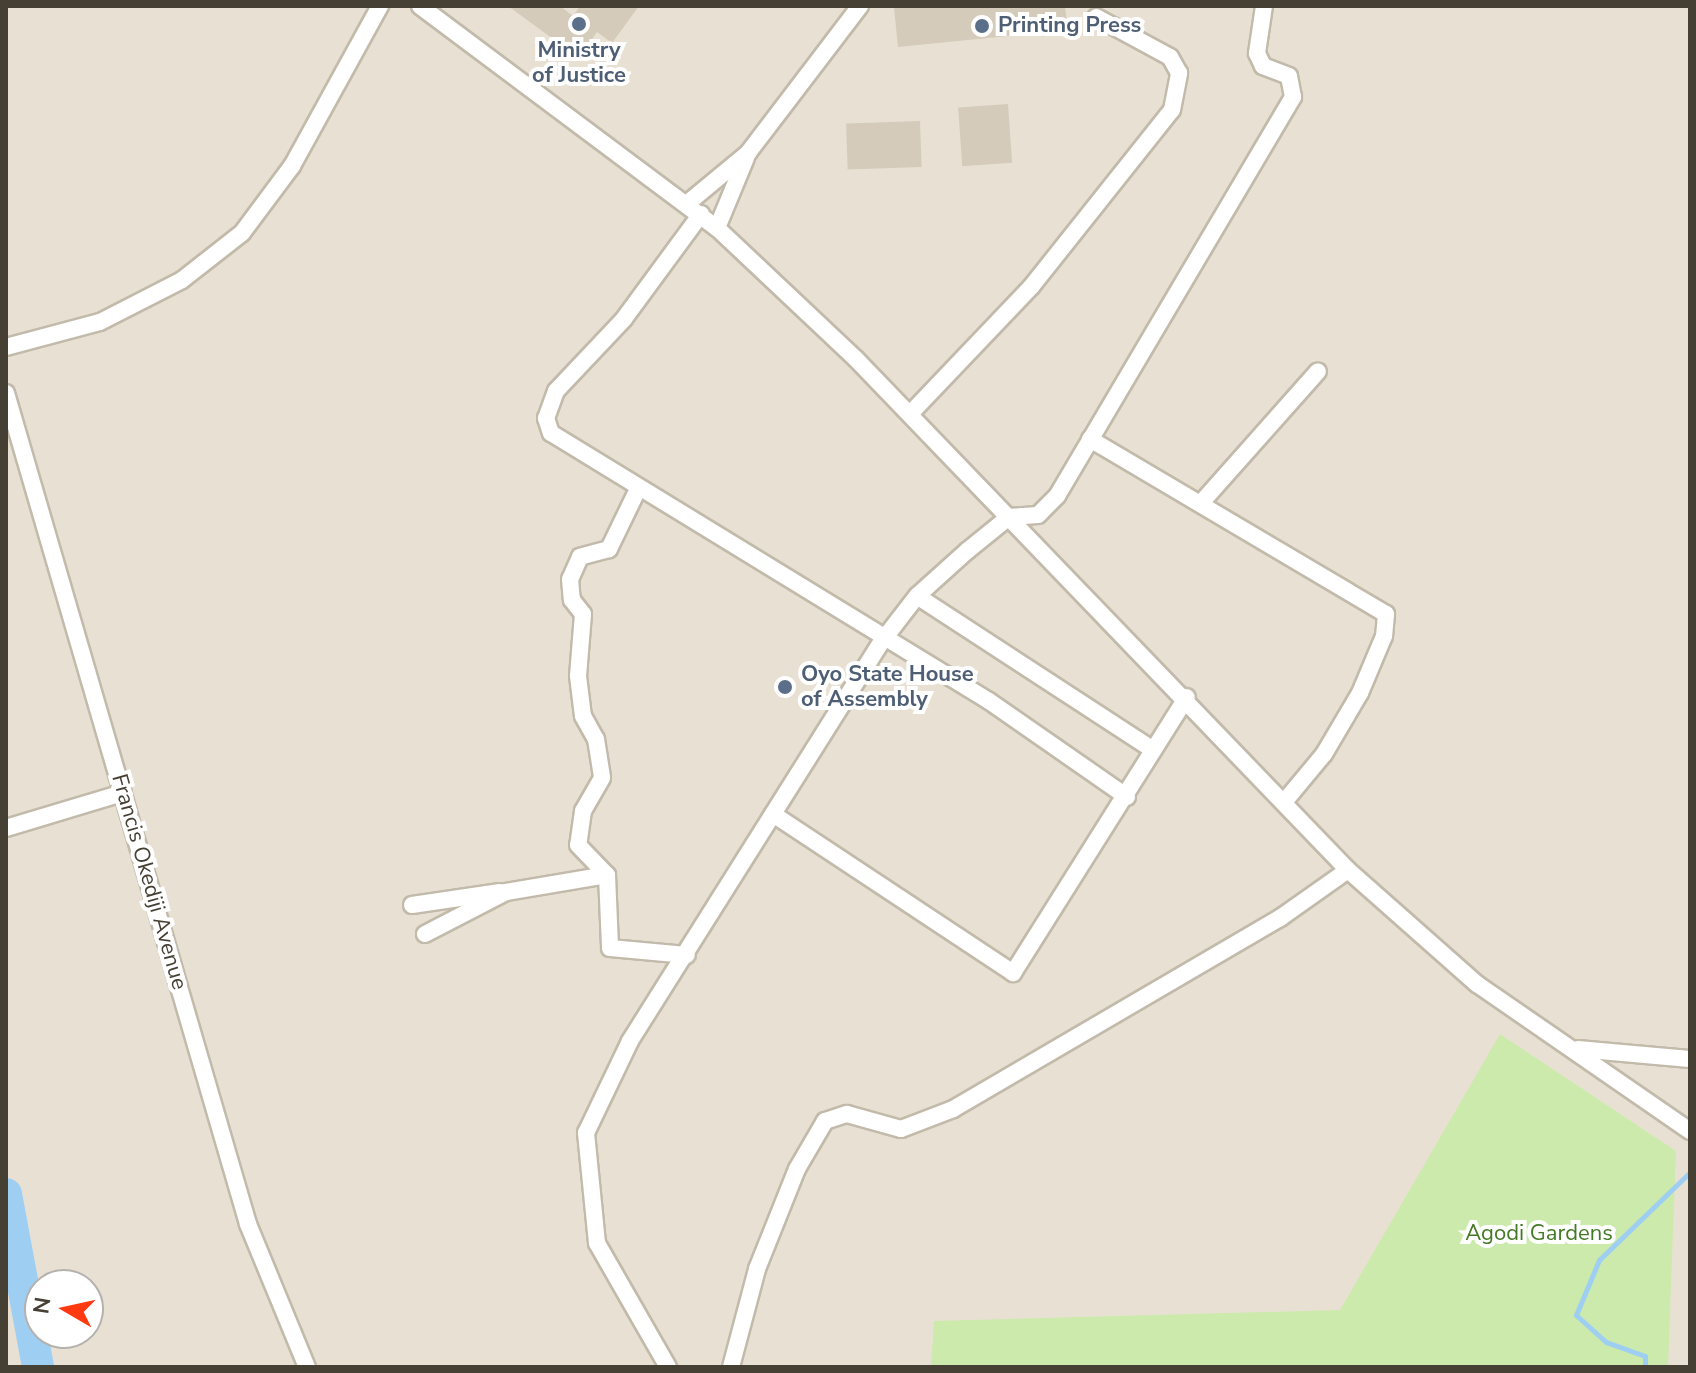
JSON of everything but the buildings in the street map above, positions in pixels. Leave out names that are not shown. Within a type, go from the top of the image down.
[{"type":"street","points":[[6,347],[100,322],[182,280],[242,233],[292,166],[380,6]]},
{"type":"street","points":[[420,6],[695,208],[717,228],[910,414],[1187,697],[1348,870],[1477,984],[1690,1131]]},
{"type":"street","points":[[860,6],[748,153],[695,208],[624,319],[556,391],[546,418],[551,433],[883,640],[989,701],[1127,797]]},
{"type":"street","points":[[668,1367],[597,1243],[586,1133],[630,1041],[883,640],[917,596],[1009,517],[1038,515],[1090,439],[1293,97],[1289,76],[1263,66],[1257,53],[1264,6]]},
{"type":"street","points":[[910,414],[1031,287],[1172,110],[1179,73],[1170,57],[1096,17]]},
{"type":"street","points":[[717,228],[748,153]]},
{"type":"street","points":[[1201,503],[1318,371]]},
{"type":"street","name":"Francis Okediji Avenue","points":[[6,393],[248,1224],[307,1367]]},
{"type":"street","points":[[1090,439],[1386,614],[1384,636],[1360,693],[1324,754],[1285,801]]},
{"type":"street","points":[[638,489],[609,549],[580,557],[570,579],[572,600],[583,614],[582,708],[596,739],[602,778],[583,811],[578,845],[607,875],[610,948],[687,955]]},
{"type":"street","points":[[917,596],[1153,750]]},
{"type":"street","points":[[773,814],[1013,973],[1127,797],[1187,697]]},
{"type":"street","points":[[6,828],[123,793]]},
{"type":"street","points":[[731,1367],[757,1269],[797,1169],[825,1121],[847,1114],[872,1126],[901,1129],[953,1109],[1280,918],[1348,870]]},
{"type":"street","points":[[412,905],[607,875]]},
{"type":"street","points":[[425,934],[506,892]]},
{"type":"street","points":[[1573,1048],[1690,1059]]},
{"type":"shaded area","points":[[6,6],[1690,6],[1690,1367],[6,1367]]},
{"type":"green space","name":"Agodi Gardens","points":[[1500,1034],[1676,1151],[1668,1367],[931,1367],[934,1321],[1340,1310]]},
{"type":"waterway","points":[[1645,1367],[1645,1356],[1606,1342],[1576,1315],[1599,1260],[1690,1172]]},
{"type":"waterway","points":[[6,1194],[38,1367]]},
{"type":"place","name":"Ministry of Justice","points":[[579,24]]},
{"type":"place","name":"Printing Press","points":[[982,26]]},
{"type":"place","name":"Oyo State House of Assembly","points":[[785,687]]}]
